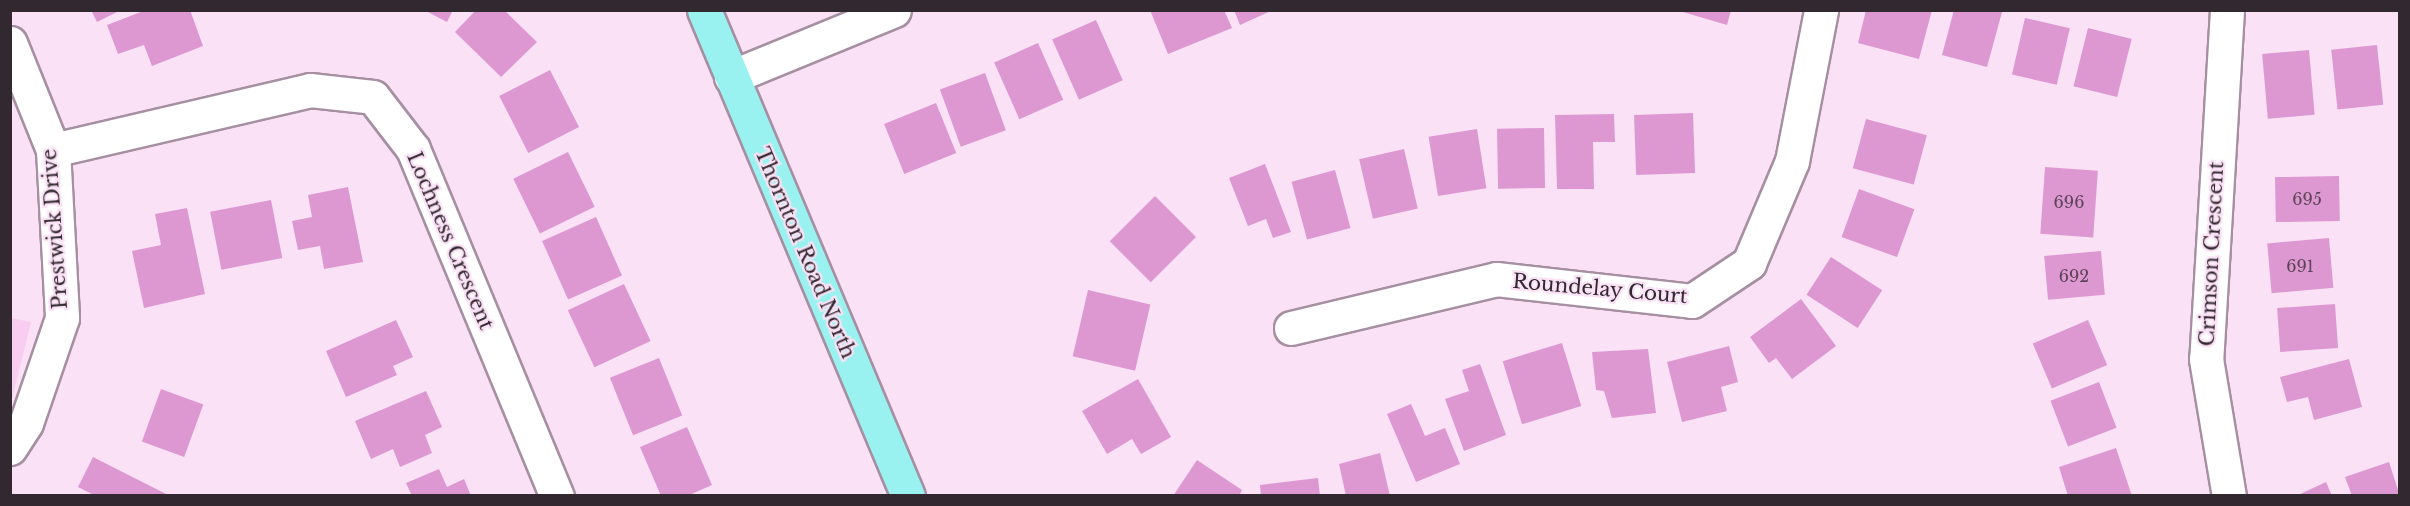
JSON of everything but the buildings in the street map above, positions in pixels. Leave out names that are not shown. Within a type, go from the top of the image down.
[{"type":"main road","name":"Thornton Road North","points":[[704,10],[908,495]]},
{"type":"street","points":[[731,78],[894,10]]},
{"type":"street","name":"Roundelay Court","points":[[1291,328],[1496,279],[1692,301],[1749,263],[1792,161],[1821,10]]},
{"type":"street","name":"Crimson Crescent","points":[[2227,10],[2206,359],[2229,495]]},
{"type":"street","name":"Prestwick Drive","points":[[10,43],[52,150],[62,318],[26,423],[10,448]]},
{"type":"street","name":"Lochness Crescent","points":[[52,150],[310,90],[373,97],[413,149],[557,495]]},
{"type":"shaded area","points":[[10,318],[31,322],[11,403]]}]
